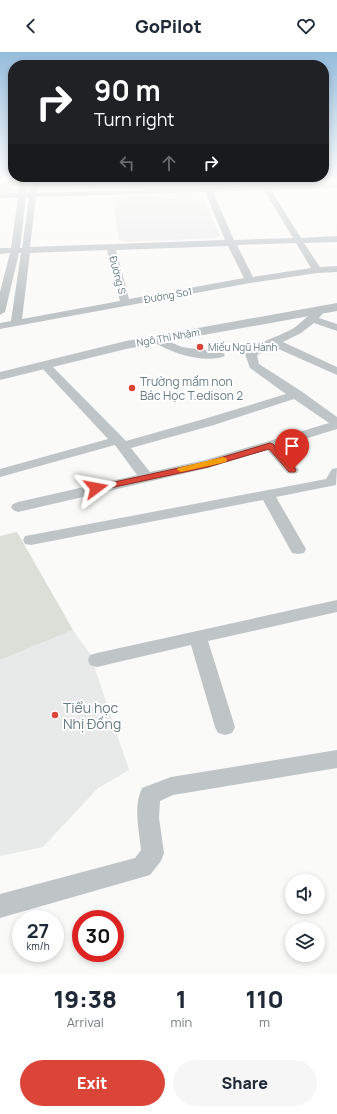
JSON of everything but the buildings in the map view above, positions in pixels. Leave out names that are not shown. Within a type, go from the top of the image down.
[{"type":"street","points":[[0,312],[15,251],[19,222]]},
{"type":"street","points":[[16,324],[30,222]]},
{"type":"street","points":[[222,222],[250,280]]},
{"type":"street","points":[[287,222],[317,270]]},
{"type":"street","points":[[0,251],[337,239]]},
{"type":"street","name":"Đường S","points":[[111,247],[125,302]]},
{"type":"street","name":"Đường So1","points":[[0,326],[250,280],[317,270],[337,269]]},
{"type":"street","name":"Ngô Thì Nhậm","points":[[0,376],[126,345],[156,339],[318,315],[337,307]]},
{"type":"street","points":[[337,328],[318,315],[293,334],[251,354],[251,360],[254,366],[260,371],[297,394],[337,424]]},
{"type":"street","points":[[156,339],[164,345],[190,353],[219,355]]},
{"type":"street","points":[[275,343],[337,371]]},
{"type":"street","points":[[46,364],[121,443],[146,477]]},
{"type":"street","points":[[0,473],[209,422],[297,394]]},
{"type":"street","points":[[18,507],[208,464],[337,424]]},
{"type":"street","points":[[270,445],[292,470]]},
{"type":"street","points":[[31,540],[331,482],[337,472]]},
{"type":"street","points":[[268,495],[298,549]]},
{"type":"street","points":[[97,660],[337,606]]},
{"type":"street","points":[[198,637],[225,727]]},
{"type":"street","points":[[0,906],[142,867],[153,853],[148,818],[150,795],[171,786],[337,759]]},
{"type":"shaded area","points":[[116,222],[214,222],[220,236],[213,238],[125,242],[119,240]]},
{"type":"shaded area","points":[[17,532],[73,630],[0,660],[0,536]]},
{"type":"shaded area","name":"Tiểu học Nhị Đồng","points":[[73,630],[90,654],[129,770],[98,788],[43,847],[0,856],[0,660]]},
{"type":"slow traffic","points":[[181,470],[223,460]]},
{"type":"place","name":"Miếu Ngũ Hành","points":[[200,347]]},
{"type":"place","name":"Trường mầm non Bác Học T.edison 2","points":[[132,388]]},
{"type":"place","name":"Tiểu học Nhị Đồng","points":[[55,715]]},
{"type":"route","points":[[96,488],[208,464],[270,445],[292,470]]}]
